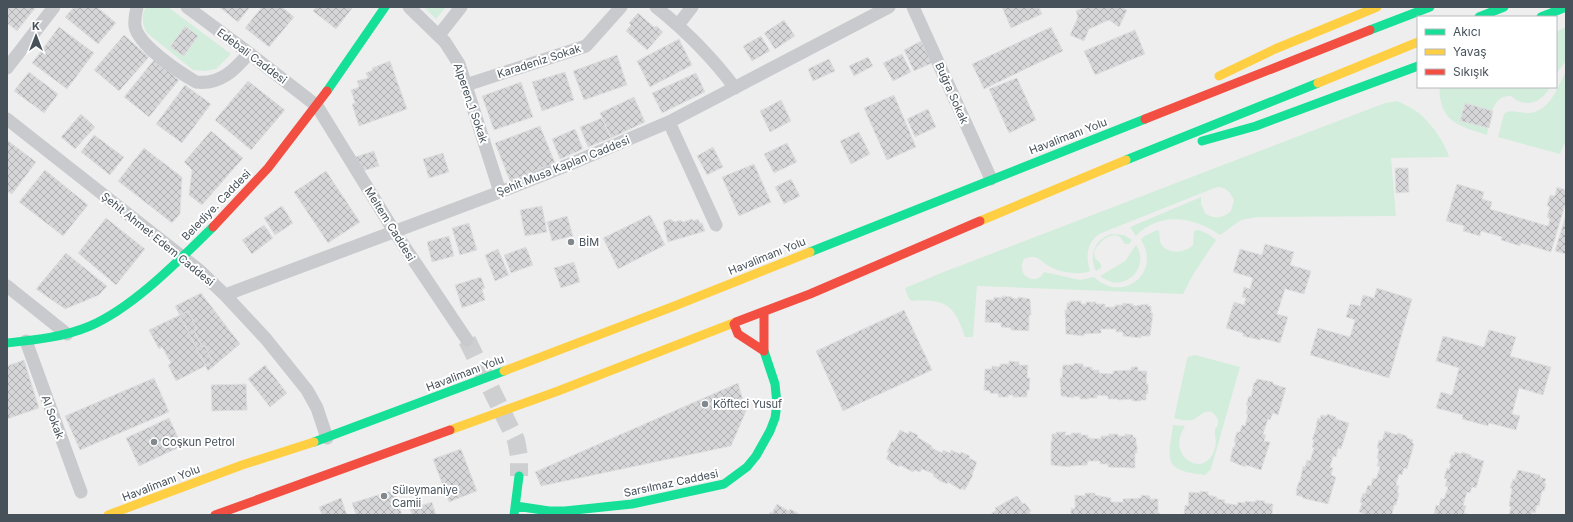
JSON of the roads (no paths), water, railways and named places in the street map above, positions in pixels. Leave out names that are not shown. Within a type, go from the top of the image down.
[{"type":"main road","name":"Belediye. Caddesi","points":[[7,343],[67,334],[90,327],[119,310],[182,257],[247,192],[282,152],[317,106],[385,7]]},
{"type":"main road","points":[[1208,81],[1275,49],[1377,7]]},
{"type":"main road","name":"Havalimanı Yolu","points":[[108,515],[242,464],[327,438],[677,305],[991,179],[1430,7]]},
{"type":"main road","points":[[1482,16],[1504,7]]},
{"type":"main road","points":[[1544,16],[1566,7]]},
{"type":"main road","points":[[215,515],[558,391],[734,324],[810,294],[1101,170],[1417,42]]},
{"type":"main road","points":[[1101,170],[1256,126],[1417,66]]},
{"type":"main road","points":[[1110,133],[1181,94]]},
{"type":"main road","name":"Sarsılmaz Caddesi","points":[[515,510],[564,511],[632,504],[724,484],[737,477],[748,467],[767,439],[776,414],[776,387],[764,351],[764,312]]},
{"type":"main road","points":[[734,324],[738,334],[764,351]]},
{"type":"main road","points":[[515,510],[519,476]]},
{"type":"street","points":[[7,68],[54,7]]},
{"type":"street","points":[[137,7],[135,25],[138,36],[146,45],[196,82],[204,83],[215,81],[227,75],[237,67],[249,53]]},
{"type":"street","name":"Edebali Caddesi","points":[[187,7],[317,106]]},
{"type":"street","name":"Alperen_1 Sokak","points":[[409,7],[439,35],[459,64],[500,192]]},
{"type":"street","points":[[439,35],[461,7]]},
{"type":"street","name":"Karadeniz Sokak","points":[[466,85],[586,46],[621,7]]},
{"type":"street","points":[[656,7],[678,25],[708,54],[735,88]]},
{"type":"street","points":[[678,25],[692,7]]},
{"type":"street","name":"Şehit Musa Kaplan Caddesi","points":[[225,295],[500,192],[669,122],[889,7]]},
{"type":"street","name":"Buğra Sokak","points":[[913,7],[946,76],[991,179]]},
{"type":"street","name":"Meltem Caddesi","points":[[317,106],[394,231],[467,340]]},
{"type":"street","name":"Şehit Ahmet Edem Caddesi","points":[[7,119],[199,270],[225,295],[266,340],[307,390],[318,408],[327,438]]},
{"type":"street","points":[[669,122],[716,225]]},
{"type":"street","points":[[7,286],[67,334]]},
{"type":"street","name":"Al Sokak","points":[[26,341],[81,492]]},
{"type":"street","points":[[515,510],[526,515]]},
{"type":"tunnel","points":[[467,340],[516,440],[519,456],[519,476]]},
{"type":"place","name":"BİM","points":[[571,242]]},
{"type":"place","name":"Köfteci Yusuf","points":[[705,404]]},
{"type":"place","name":"Coşkun Petrol","points":[[154,442]]},
{"type":"place","name":"Süleymaniye Camii","points":[[384,496]]}]
